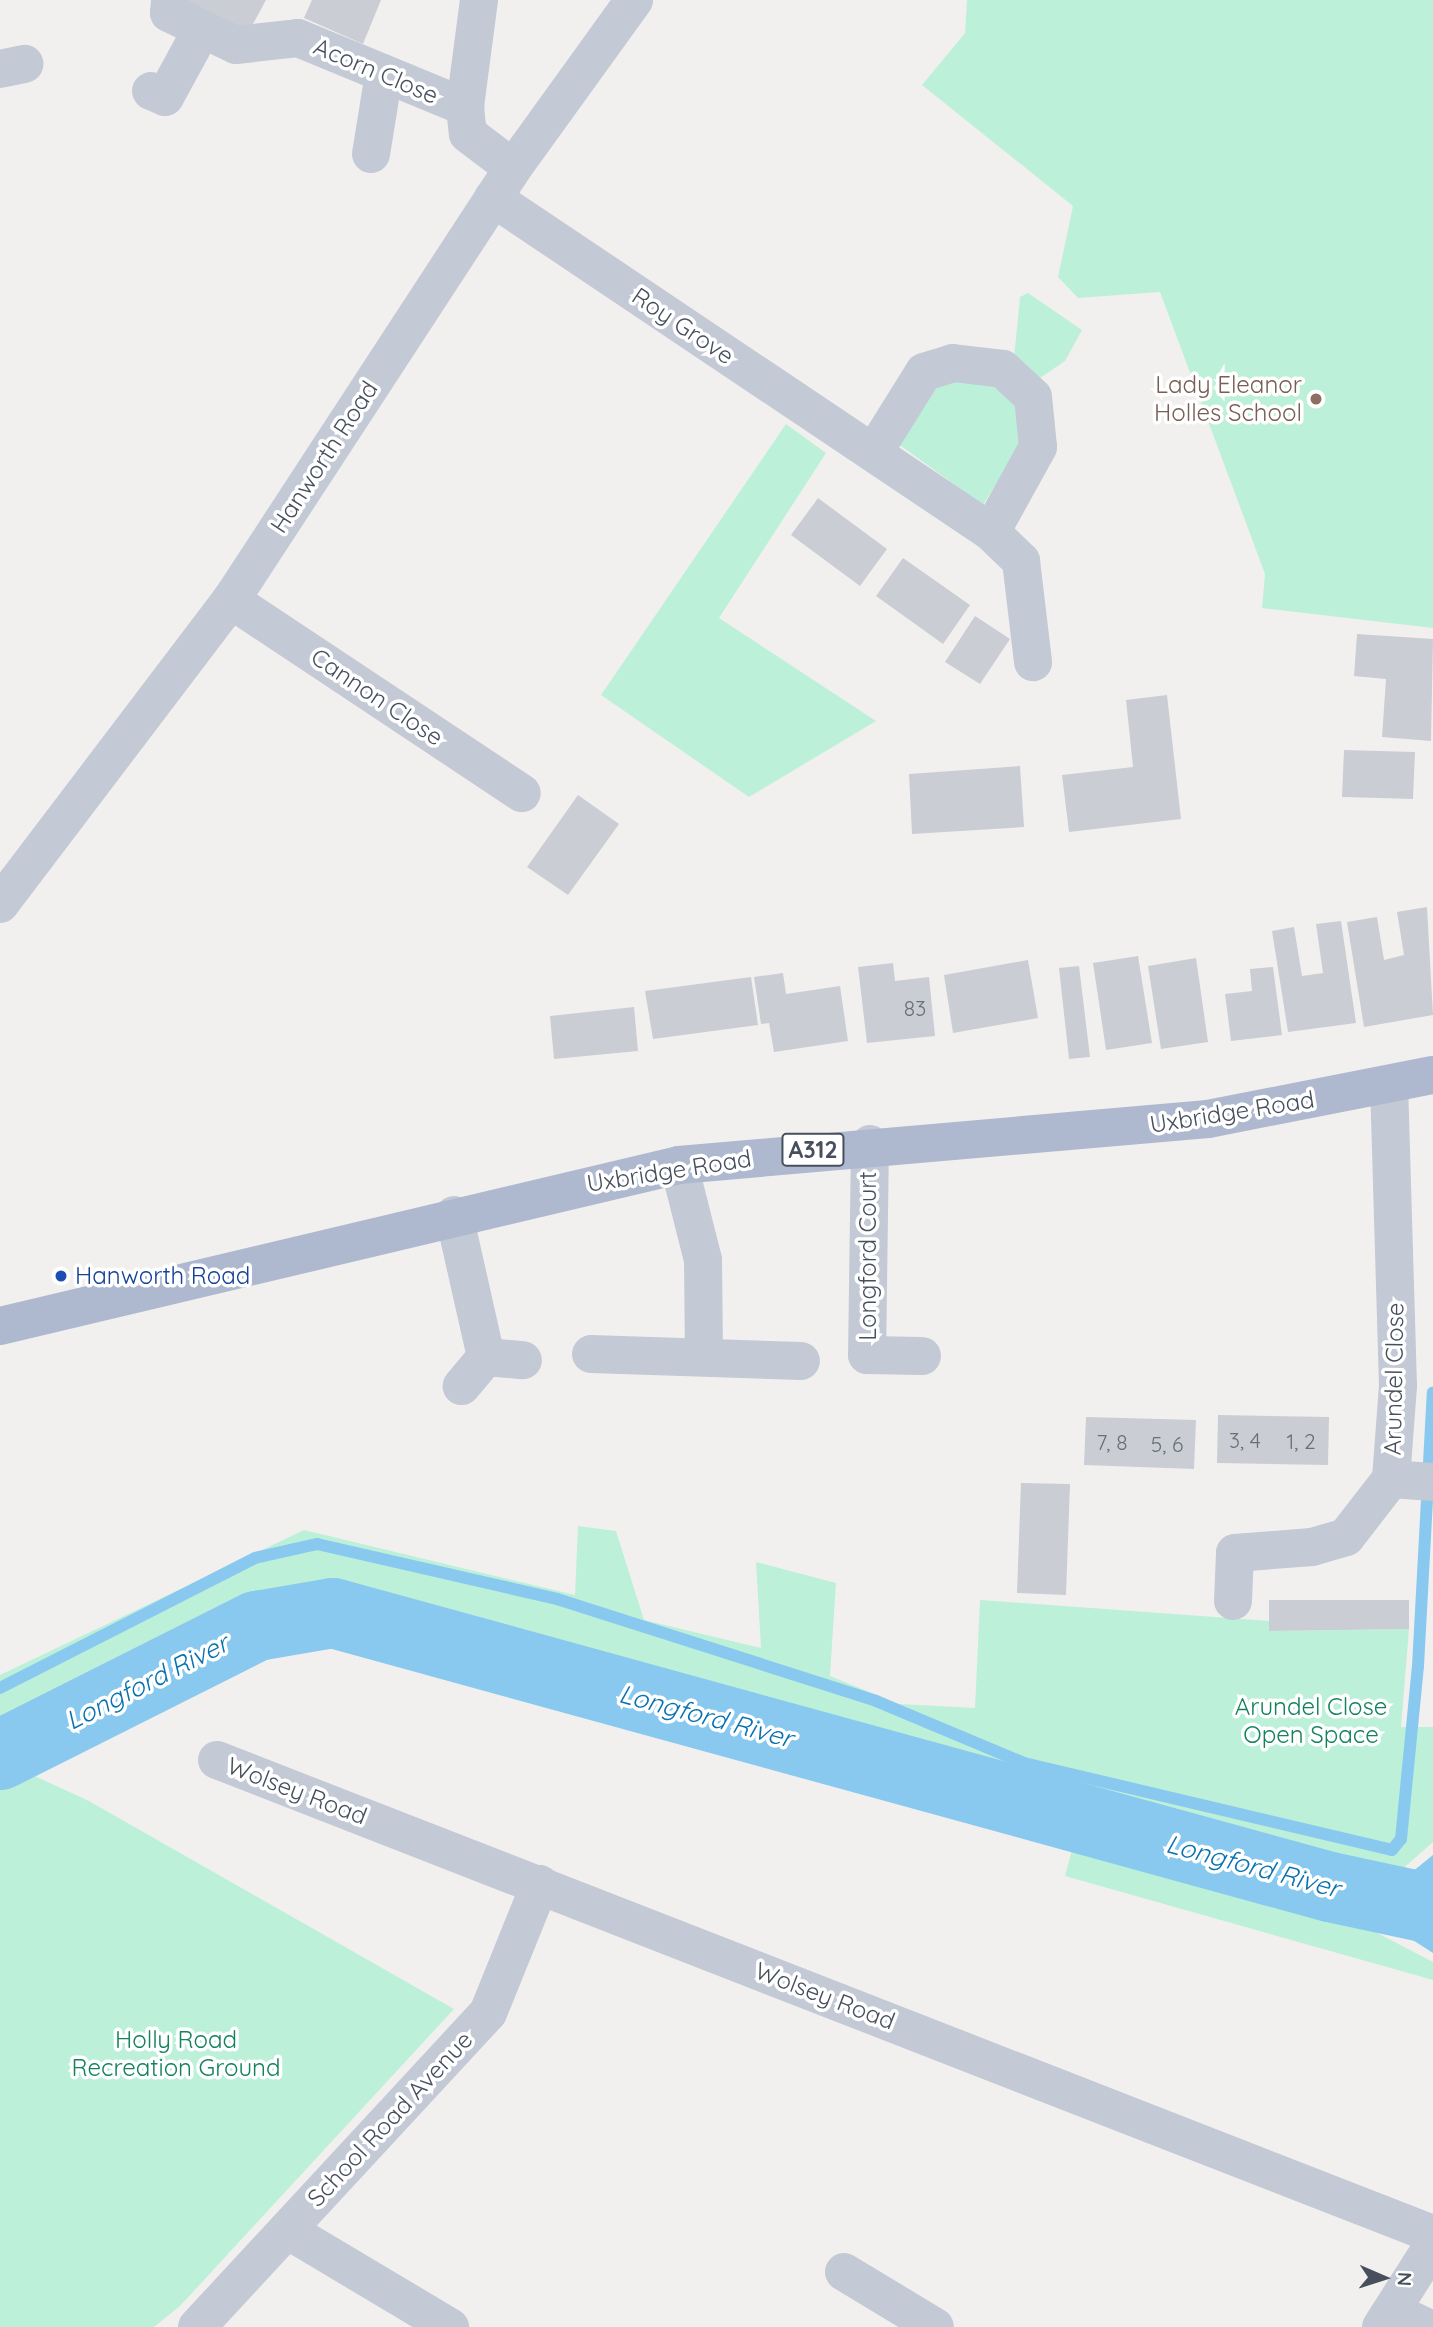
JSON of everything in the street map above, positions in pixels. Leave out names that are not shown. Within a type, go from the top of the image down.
[{"type":"main road","name":"Uxbridge Road","points":[[0,1326],[454,1214],[679,1165],[870,1144],[1208,1119],[1389,1086],[1433,1075]]},
{"type":"street","points":[[465,107],[479,0]]},
{"type":"street","name":"Hanworth Road","points":[[0,904],[231,600],[503,183],[634,0]]},
{"type":"street","points":[[151,91],[165,97],[180,14]]},
{"type":"street","name":"Acorn Close","points":[[180,14],[236,45],[298,38],[465,107]]},
{"type":"street","points":[[371,154],[384,75]]},
{"type":"street","name":"Roy Grove","points":[[465,107],[468,134],[503,183],[874,452],[991,532],[1021,561],[1034,662]]},
{"type":"street","points":[[874,452],[924,372],[953,363],[1003,369],[1033,397],[1038,447],[991,532]]},
{"type":"street","name":"Cannon Close","points":[[231,600],[522,793]]},
{"type":"street","name":"Arundel Close","points":[[1233,1601],[1235,1553],[1312,1547],[1346,1537],[1412,1480],[1398,1386],[1389,1086]]},
{"type":"street","name":"Longford Court","points":[[870,1144],[867,1355],[922,1356]]},
{"type":"street","points":[[679,1165],[703,1260],[704,1353]]},
{"type":"street","points":[[454,1214],[504,1359],[462,1386]]},
{"type":"street","points":[[591,1353],[704,1353],[802,1361]]},
{"type":"street","name":"Wolsey Road","points":[[217,1760],[1433,2234]]},
{"type":"street","name":"School Road Avenue","points":[[197,2327],[488,2013],[540,1884]]},
{"type":"street","points":[[287,2230],[450,2327]]},
{"type":"street","points":[[1426,2327],[1386,2319],[1433,2245]]},
{"type":"street","points":[[844,2272],[935,2327]]},
{"type":"green space","name":"Lady Eleanor Holles School","points":[[967,0],[1433,0],[1433,628],[1262,608],[1265,574],[1160,292],[1078,298],[1058,277],[1073,206],[922,85],[965,33]]},
{"type":"green space","points":[[1028,293],[1082,330],[1065,361],[1037,380],[1014,358],[1020,297]]},
{"type":"green space","points":[[963,375],[1000,383],[1018,407],[1020,445],[983,505],[894,441],[935,384]]},
{"type":"green space","points":[[786,424],[826,453],[719,618],[876,721],[749,797],[601,695]]},
{"type":"green space","name":"Arundel Close Open Space","points":[[578,1526],[616,1531],[644,1620],[761,1648],[756,1562],[836,1583],[830,1676],[899,1704],[975,1708],[980,1600],[1270,1621],[1270,1631],[1409,1629],[1401,1727],[1433,1727],[1433,1842],[1398,1873],[1325,1894],[1002,1784],[942,1790],[875,1743],[472,1635],[426,1648],[399,1616],[279,1596],[0,1744],[0,1675],[304,1530],[575,1595]]},
{"type":"green space","name":"Holly Road Recreation Ground","points":[[0,1760],[89,1801],[454,2009],[180,2306],[154,2327],[0,2327]]},
{"type":"green space","points":[[1074,1842],[1364,1926],[1433,1962],[1433,1980],[1065,1876]]},
{"type":"water","points":[[1433,1855],[1433,1953],[1330,1887],[1402,1880]]},
{"type":"building","points":[[177,0],[266,0],[246,37]]},
{"type":"building","points":[[312,0],[381,0],[363,44],[304,18]]},
{"type":"building","points":[[818,498],[887,549],[860,586],[791,535]]},
{"type":"building","points":[[903,558],[970,605],[943,644],[876,596]]},
{"type":"building","points":[[975,616],[1010,639],[980,684],[945,662]]},
{"type":"building","points":[[1357,634],[1433,639],[1431,741],[1382,737],[1386,679],[1354,676]]},
{"type":"building","points":[[1167,695],[1181,819],[1069,832],[1062,775],[1133,767],[1126,700]]},
{"type":"building","points":[[1344,750],[1415,752],[1413,799],[1342,797]]},
{"type":"building","points":[[1020,766],[1024,827],[912,834],[909,774]]},
{"type":"building","points":[[578,795],[619,824],[568,895],[527,867]]},
{"type":"building","points":[[1427,907],[1433,1015],[1364,1027],[1347,922],[1377,917],[1384,960],[1404,955],[1397,912]]},
{"type":"building","points":[[1341,921],[1356,1023],[1288,1032],[1272,931],[1294,927],[1302,976],[1323,973],[1316,924]]},
{"type":"building","points":[[1138,956],[1152,1043],[1106,1050],[1093,963]]},
{"type":"building","points":[[1196,958],[1208,1042],[1161,1049],[1148,966]]},
{"type":"building","points":[[1028,960],[1038,1018],[953,1033],[944,975]]},
{"type":"building","points":[[893,963],[895,981],[929,977],[935,1036],[867,1043],[858,967]]},
{"type":"building","points":[[1079,966],[1090,1057],[1069,1059],[1059,968]]},
{"type":"building","points":[[1273,967],[1282,1035],[1231,1041],[1225,994],[1252,991],[1250,969]]},
{"type":"building","points":[[783,973],[786,994],[840,986],[848,1041],[774,1052],[769,1023],[761,1024],[754,977]]},
{"type":"building","points":[[751,977],[758,1025],[653,1039],[645,991]]},
{"type":"building","points":[[634,1007],[638,1051],[554,1059],[550,1016]]},
{"type":"building","points":[[1218,1415],[1329,1417],[1328,1465],[1217,1463]]},
{"type":"building","points":[[1086,1417],[1196,1420],[1194,1469],[1084,1465]]},
{"type":"building","points":[[1021,1483],[1070,1484],[1066,1595],[1017,1593]]},
{"type":"building","points":[[1269,1600],[1409,1600],[1409,1629],[1269,1631]]},
{"type":"waterway","points":[[0,1688],[255,1558],[317,1544],[557,1599],[876,1701],[1024,1763],[1392,1850],[1401,1839],[1418,1666],[1433,1392]]},
{"type":"waterway","name":"Longford River","points":[[0,1755],[257,1626],[333,1613],[1330,1887],[1433,1909]]},
{"type":"place","name":"Lady Eleanor Holles School","points":[[1316,399]]},
{"type":"place","name":"Hanworth Road","points":[[61,1276]]}]
